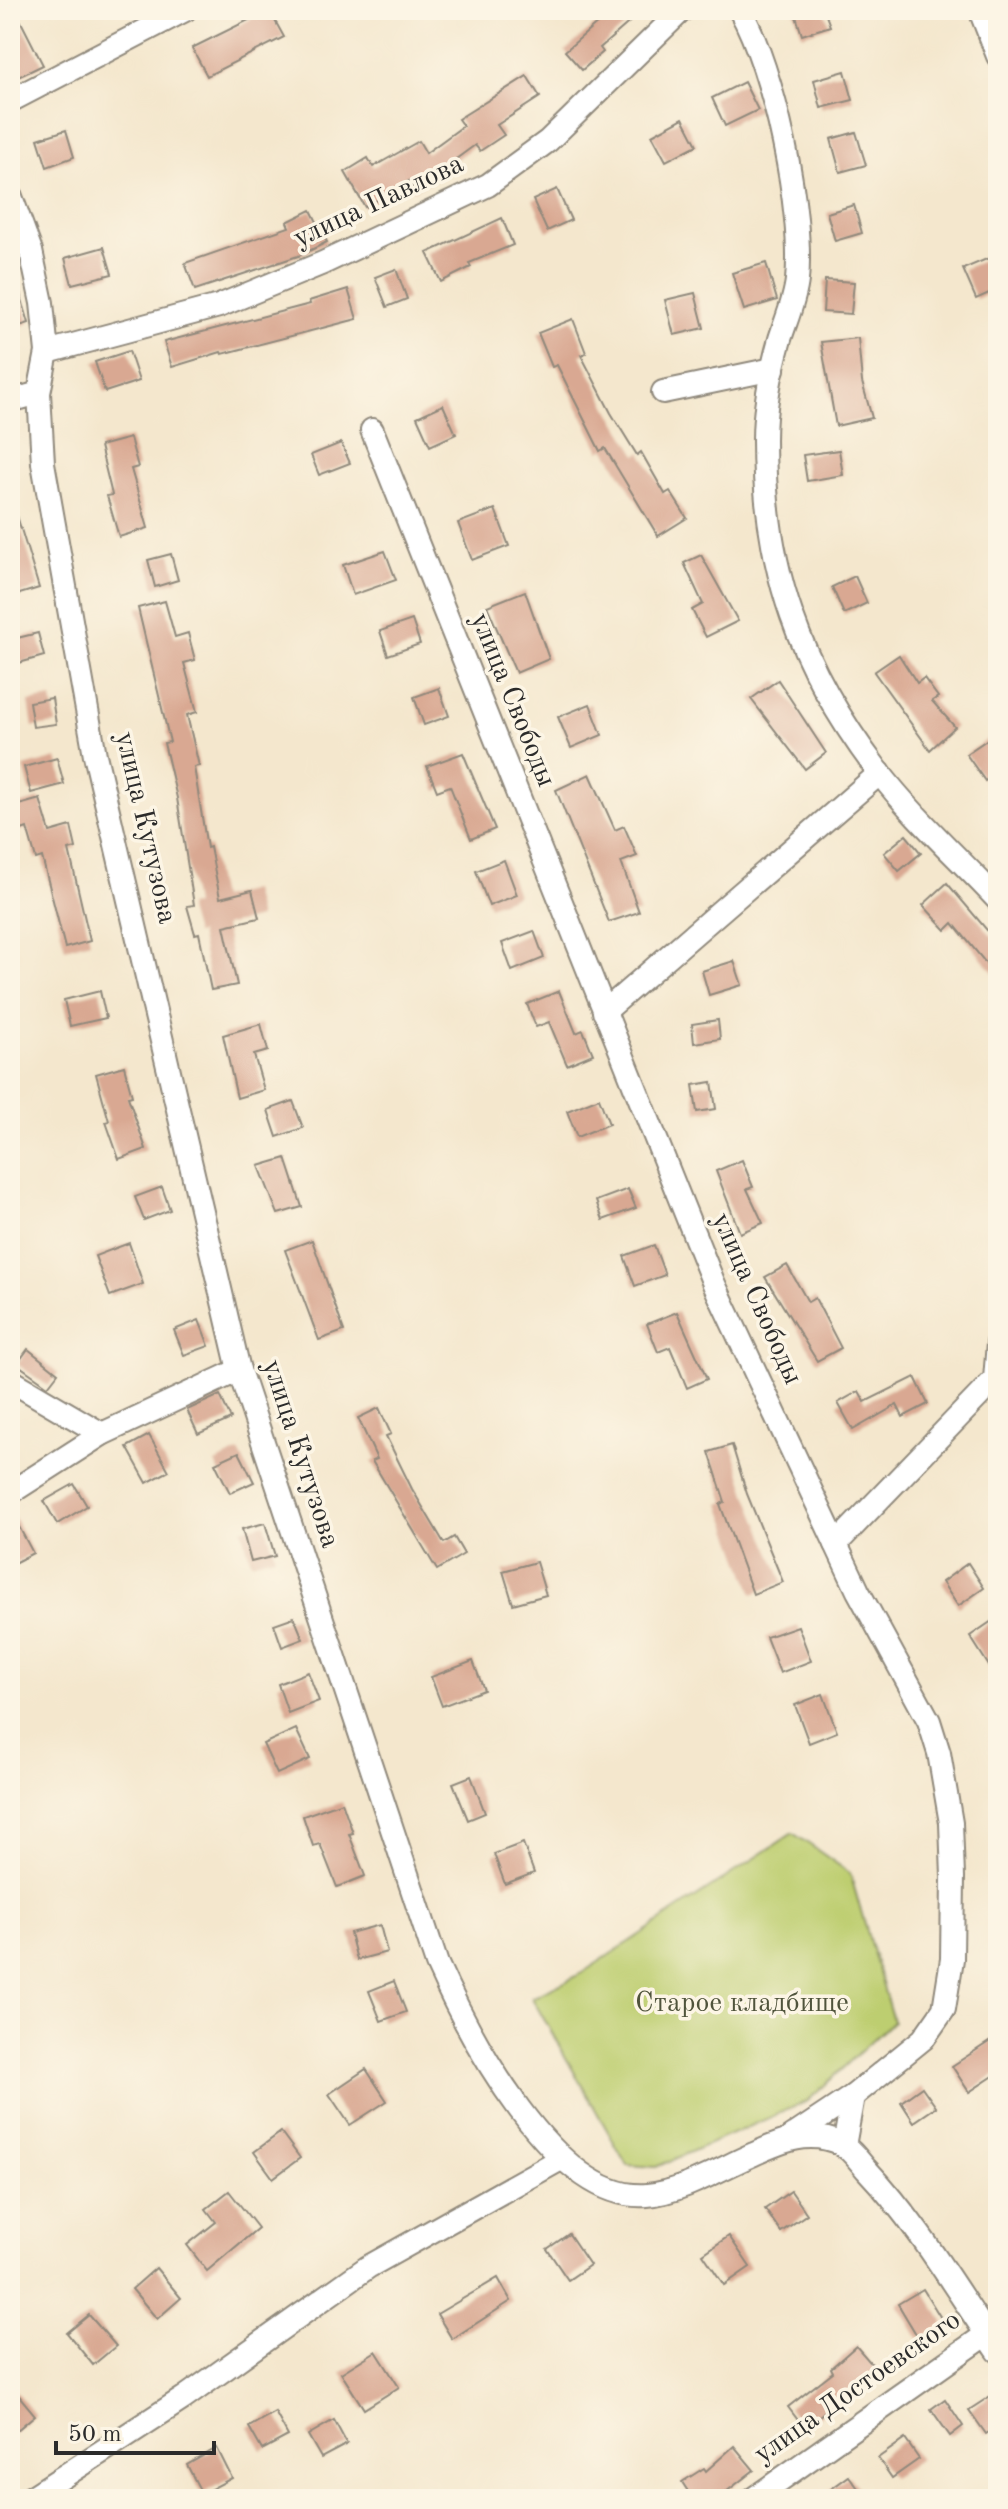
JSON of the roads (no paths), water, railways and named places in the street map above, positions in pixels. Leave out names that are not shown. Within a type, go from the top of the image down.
[{"type":"street","points":[[10,101],[185,10]]},
{"type":"street","name":"улица Павлова","points":[[47,352],[219,306],[323,263],[488,185],[548,141],[682,10]]},
{"type":"street","points":[[740,10],[763,55],[799,239],[796,283],[773,369],[764,439],[771,541],[781,591],[801,648],[826,696],[880,773],[998,900]]},
{"type":"street","points":[[980,10],[998,56]]},
{"type":"street","name":"улица Кутузова","points":[[10,194],[31,251],[42,303],[47,352],[39,393],[43,463],[95,755],[239,1370],[437,1964],[459,2012],[530,2123],[561,2159],[603,2188],[645,2195],[669,2191],[790,2138],[826,2138],[844,2146]]},
{"type":"street","points":[[663,392],[773,369]]},
{"type":"street","points":[[10,401],[39,393]]},
{"type":"street","name":"улица Свободы","points":[[372,430],[714,1284],[836,1544],[929,1721],[946,1789],[953,1864],[952,1959],[944,2009],[923,2039],[853,2096],[790,2138]]},
{"type":"street","points":[[604,1012],[880,773]]},
{"type":"street","points":[[836,1544],[996,1379],[998,1343]]},
{"type":"street","points":[[10,1493],[102,1434],[239,1370]]},
{"type":"street","points":[[10,1380],[102,1434]]},
{"type":"street","points":[[853,2096],[844,2146],[883,2186],[994,2337]]},
{"type":"street","points":[[29,2499],[184,2398],[368,2267],[561,2159]]},
{"type":"street","name":"улица Достоевского","points":[[753,2499],[994,2337]]},
{"type":"park label","name":"Старое кладбище","points":[[742,2004]]}]
